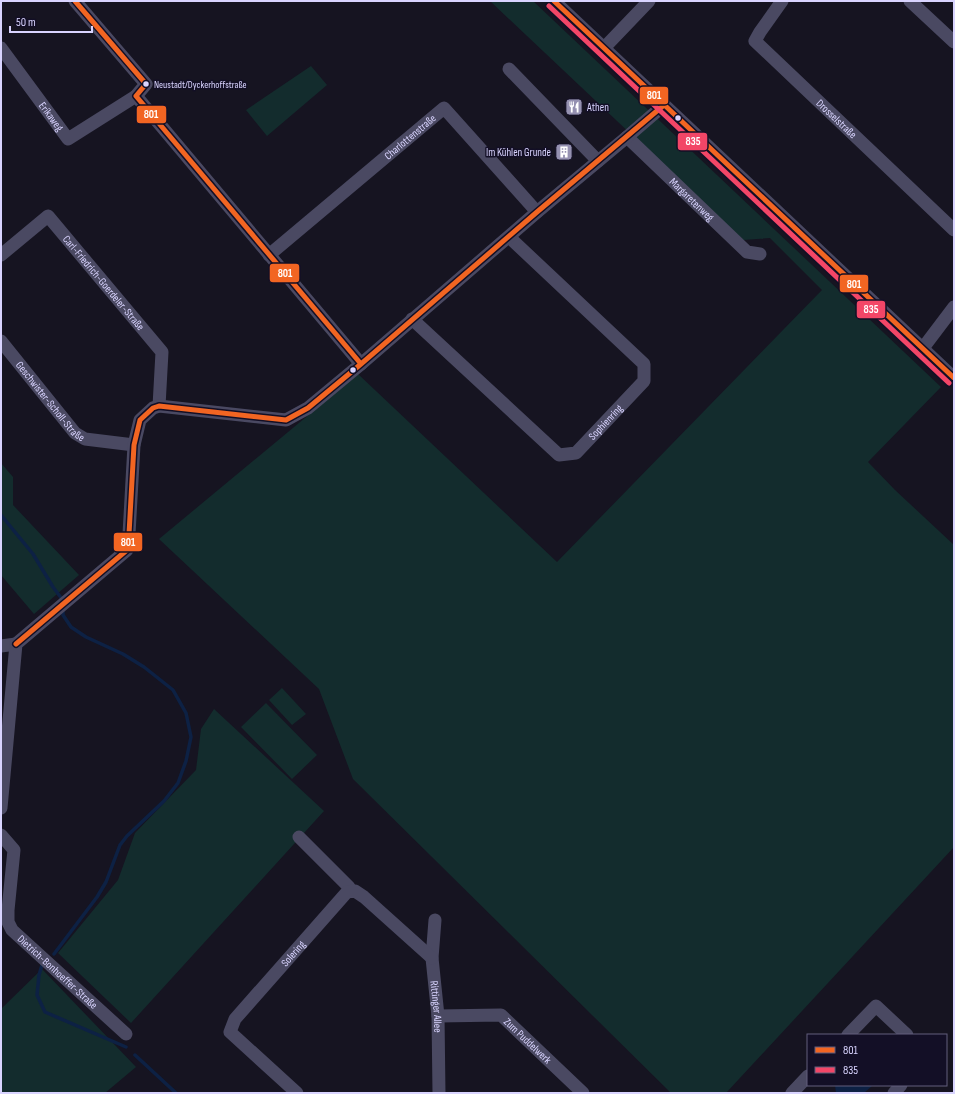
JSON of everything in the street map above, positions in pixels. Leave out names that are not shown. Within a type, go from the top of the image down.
[{"type":"street","points":[[76,1],[146,84],[136,96],[361,364]]},
{"type":"street","points":[[554,1],[954,378]]},
{"type":"street","points":[[604,48],[649,1]]},
{"type":"street","name":"Drosselstraße","points":[[782,1],[755,41],[954,230]]},
{"type":"street","points":[[910,1],[954,42]]},
{"type":"street","name":"Erikaweg","points":[[1,48],[68,139],[136,96]]},
{"type":"street","points":[[509,69],[598,161]]},
{"type":"street","points":[[1,646],[16,644],[127,550],[134,445],[140,420],[153,408],[159,406],[286,420],[308,408],[664,105]]},
{"type":"street","name":"Charlottenstraße","points":[[269,255],[444,108],[537,212]]},
{"type":"street","name":"Margaretenweg","points":[[627,137],[747,252],[760,254]]},
{"type":"street","name":"Carl-Friedrich-Goerdeler-Straße","points":[[2,254],[48,216],[162,352],[159,406]]},
{"type":"street","name":"Sophienring","points":[[412,319],[559,455],[576,453],[644,381],[644,364],[509,237]]},
{"type":"street","points":[[923,348],[954,307]]},
{"type":"street","name":"Geschwister-Scholl-Straße","points":[[1,341],[75,433],[84,439],[134,445]]},
{"type":"street","points":[[1,808],[16,644]]},
{"type":"street","name":"Dietrich-Bonhoeffer-Straße","points":[[1,835],[14,850],[4,909],[12,930],[126,1034]]},
{"type":"street","points":[[299,837],[349,887],[350,892],[355,891],[364,897],[432,958]]},
{"type":"street","name":"Solering","points":[[297,1093],[230,1032],[235,1019],[347,892],[350,892]]},
{"type":"street","name":"Rittinger Allee","points":[[435,920],[432,958],[438,1016],[439,1093]]},
{"type":"street","points":[[849,1034],[876,1006],[906,1034]]},
{"type":"street","name":"Zum Puddelwerk","points":[[438,1016],[501,1015],[583,1093]]},
{"type":"street","points":[[792,1093],[807,1077]]},
{"type":"green space","points":[[490,1],[533,1],[941,387],[868,462],[895,490],[954,545],[954,847],[726,1093],[671,1093],[353,779],[319,689],[159,539],[358,374],[557,562],[822,290],[770,238],[743,240]]},
{"type":"green space","points":[[311,66],[327,85],[267,136],[246,110]]},
{"type":"green space","points":[[1,463],[13,477],[13,505],[79,575],[34,614],[1,575]]},
{"type":"green space","points":[[282,688],[306,714],[292,725],[269,700]]},
{"type":"green space","points":[[266,703],[317,755],[292,779],[241,727]]},
{"type":"green space","points":[[214,709],[324,811],[131,1023],[58,953],[118,880],[135,833],[196,770],[201,729]]},
{"type":"green space","points":[[42,969],[136,1067],[105,1093],[1,1093],[1,1009]]},
{"type":"water","points":[[835,1086],[872,1086],[864,1093],[836,1093]]},
{"type":"waterway","points":[[1,515],[33,554],[62,601]]},
{"type":"waterway","points":[[54,954],[97,897],[106,882],[120,845],[127,836],[164,801],[178,783],[186,761],[191,737],[186,713],[173,690],[144,667],[123,654],[86,637],[71,627],[63,615],[63,610]]},
{"type":"waterway","points":[[42,965],[39,975],[37,995],[45,1012],[126,1047]]},
{"type":"waterway","points":[[135,1055],[176,1093]]},
{"type":"transit line","name":"801","points":[[75,1],[146,84],[136,96],[361,364]]},
{"type":"transit line","name":"801","points":[[554,1],[954,378]]},
{"type":"transit line","name":"835","points":[[549,6],[949,383]]},
{"type":"transit line","name":"801","points":[[16,644],[127,550],[134,445],[140,420],[153,408],[159,406],[286,420],[308,408],[664,105]]},
{"type":"place","name":"Neustadt/Dyckerhoffstraße","points":[[146,84]]},
{"type":"place","name":"Athen","points":[[574,107]]},
{"type":"place","name":"Im Kühlen Grunde","points":[[564,152]]}]
